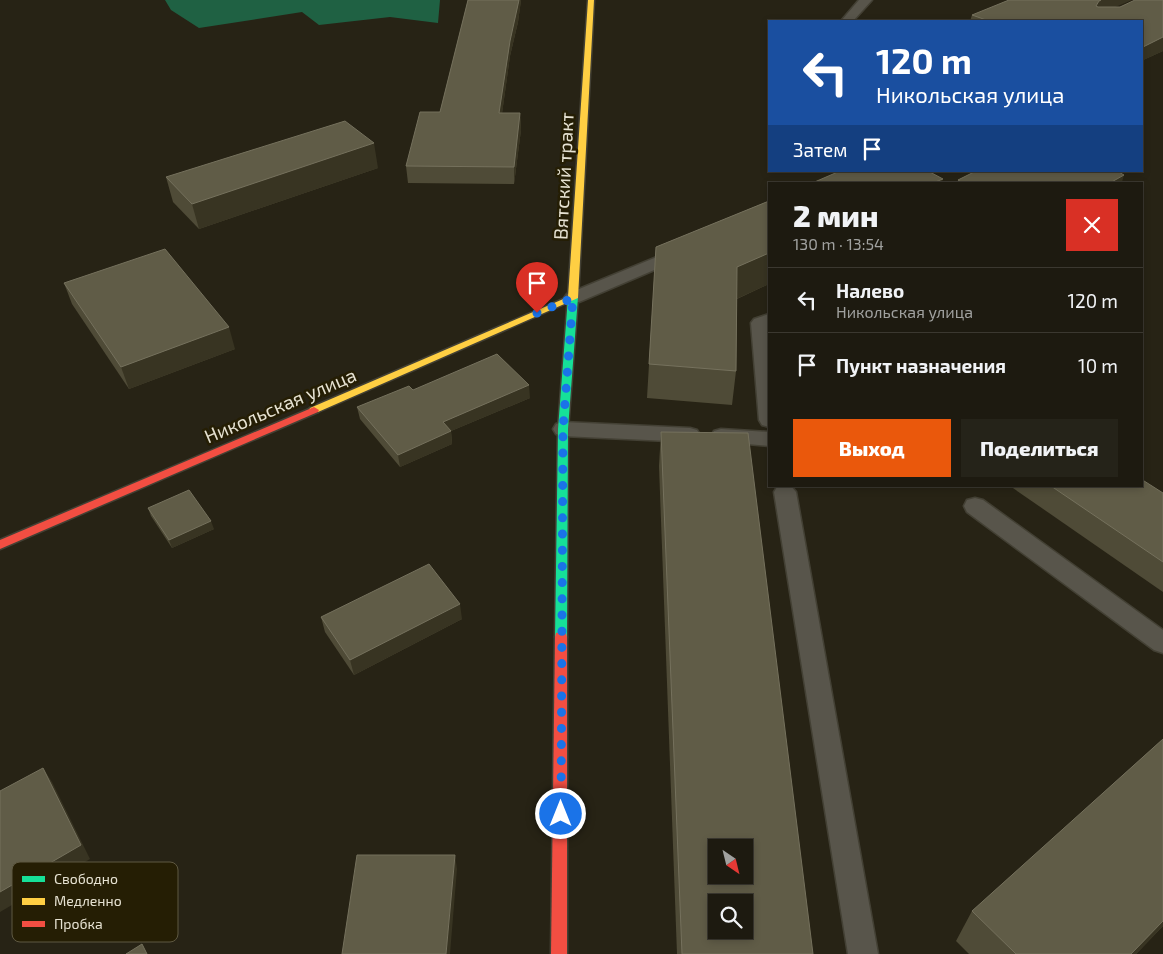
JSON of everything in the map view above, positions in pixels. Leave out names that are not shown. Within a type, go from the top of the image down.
[{"type":"main road","name":"Вятский тракт","points":[[559,954],[563,429],[591,0]]},
{"type":"main road","name":"Никольская улица","points":[[0,545],[573,298]]},
{"type":"lane","points":[[848,20],[866,0]]},
{"type":"lane","points":[[573,298],[698,245]]},
{"type":"lane","points":[[768,320],[760,324],[768,409]]},
{"type":"lane","points":[[563,429],[768,439]]},
{"type":"lane","points":[[784,492],[863,954]]},
{"type":"lane","points":[[974,506],[1163,643]]},
{"type":"green space","points":[[165,0],[440,0],[438,23],[390,17],[319,25],[302,12],[199,28],[171,10]]},
{"type":"building","points":[[468,0],[519,0],[510,41],[499,113],[520,113],[514,167],[406,166],[420,112],[440,112]]},
{"type":"building","points":[[1009,0],[1101,0],[1096,6],[1120,7],[1135,0],[1163,0],[1163,37],[1143,47],[1143,20],[986,20],[972,15]]},
{"type":"building","points":[[345,121],[374,143],[192,204],[166,177]]},
{"type":"building","points":[[838,172],[930,172],[943,179],[935,182],[815,182]]},
{"type":"building","points":[[974,172],[1119,172],[1124,175],[1112,182],[962,182],[958,180]]},
{"type":"building","points":[[768,201],[768,253],[737,267],[736,371],[649,364],[656,247]]},
{"type":"building","points":[[165,249],[229,327],[121,367],[64,283]]},
{"type":"building","points":[[497,354],[529,385],[443,422],[451,431],[398,455],[357,407],[409,386],[413,390]]},
{"type":"building","points":[[661,432],[748,433],[813,954],[682,954]]},
{"type":"building","points":[[1143,480],[1163,493],[1163,562],[1052,487],[1143,487]]},
{"type":"building","points":[[189,490],[211,521],[169,540],[148,508]]},
{"type":"building","points":[[429,564],[460,604],[350,660],[321,617]]},
{"type":"building","points":[[1163,739],[1163,921],[1131,954],[1016,954],[972,911]]},
{"type":"building","points":[[43,768],[81,845],[52,862],[12,862],[12,885],[0,892],[0,791]]},
{"type":"building","points":[[357,855],[455,855],[446,954],[342,954]]},
{"type":"building","points":[[142,944],[147,954],[126,954]]},
{"type":"traffic: fast","points":[[561,637],[563,429],[573,297]]},
{"type":"traffic: slow","points":[[573,297],[591,0]]},
{"type":"traffic: slow","points":[[314,410],[573,298]]},
{"type":"traffic: jam","points":[[0,545],[314,410]]},
{"type":"traffic: jam","points":[[559,954],[561,637]]},
{"type":"route","points":[[537,313],[573,298],[563,429],[561,814]]}]
